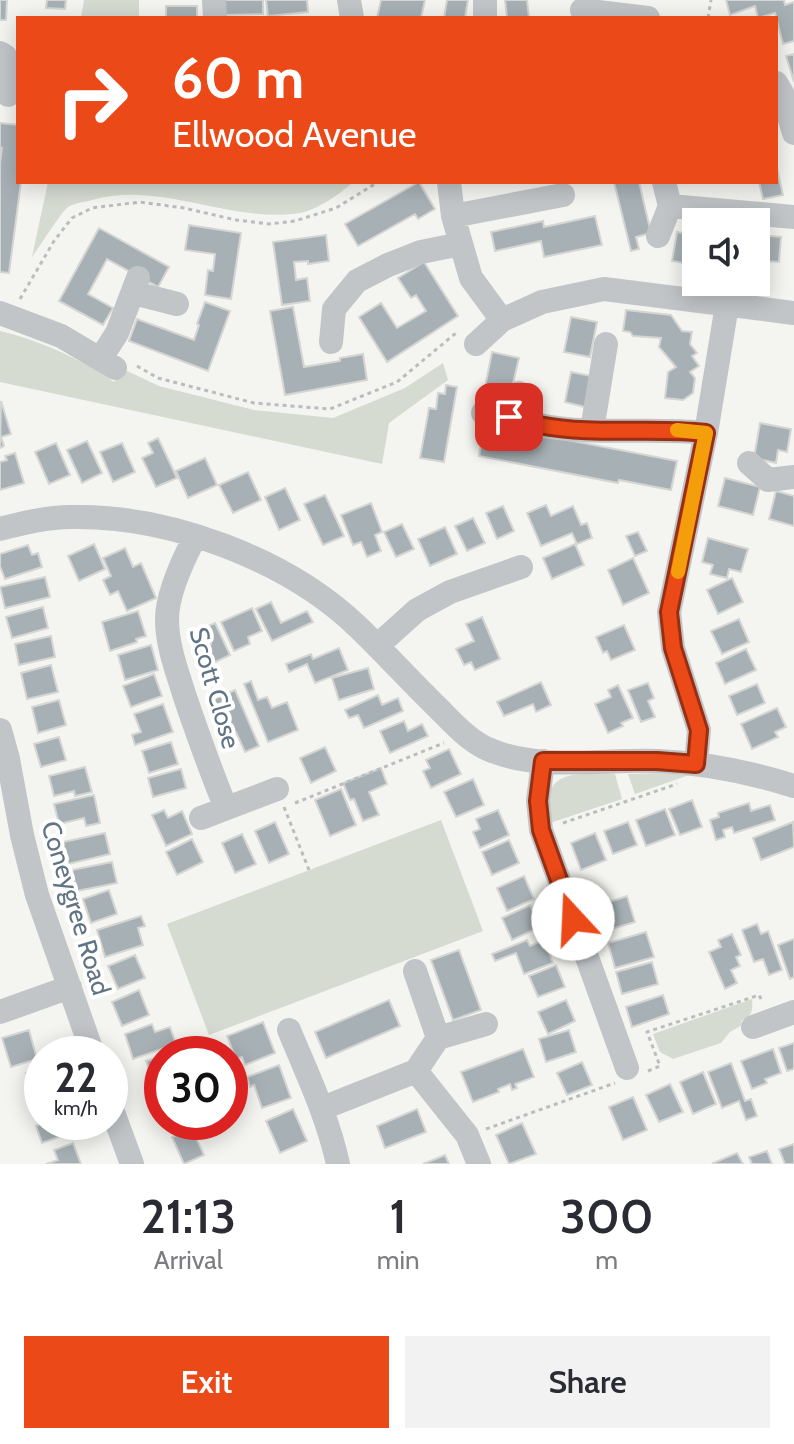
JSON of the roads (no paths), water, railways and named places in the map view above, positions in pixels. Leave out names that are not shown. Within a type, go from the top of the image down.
[{"type":"street","points":[[582,10],[632,16]]},
{"type":"street","points":[[0,53],[5,56],[8,95]]},
{"type":"street","points":[[778,86],[794,133]]},
{"type":"street","points":[[449,184],[453,216],[471,278],[502,320]]},
{"type":"street","points":[[658,236],[670,206],[664,184]]},
{"type":"street","points":[[453,216],[563,195]]},
{"type":"street","points":[[670,206],[794,217]]},
{"type":"street","points":[[331,342],[334,309],[357,281],[421,252],[461,244]]},
{"type":"street","points":[[8,308],[31,324],[108,359],[136,285],[177,304]]},
{"type":"street","points":[[466,338],[542,302],[604,289],[794,313]]},
{"type":"street","points":[[690,773],[699,730],[673,648],[669,612],[706,433],[727,305]]},
{"type":"street","points":[[592,430],[606,344]]},
{"type":"street","points":[[509,417],[519,393]]},
{"type":"street","points":[[483,413],[540,426],[706,433]]},
{"type":"street","points":[[749,463],[768,480],[794,477]]},
{"type":"street","points":[[0,529],[24,522],[69,516],[131,520],[237,550],[283,571],[324,598],[377,646],[457,728],[487,749],[515,758],[543,761],[657,761],[690,773],[763,778],[794,786]]},
{"type":"street","name":"Scott Close","points":[[195,537],[175,583],[167,616],[170,650],[206,762],[226,808]]},
{"type":"street","points":[[377,646],[417,610],[450,592],[521,567]]},
{"type":"street","name":"Coneygree Road","points":[[0,730],[4,760],[37,895],[87,1036]]},
{"type":"street","points":[[543,761],[538,801],[541,830],[627,1068]]},
{"type":"street","points":[[201,818],[277,791]]},
{"type":"street","points":[[415,971],[438,1038]]},
{"type":"street","points":[[0,1012],[70,987]]},
{"type":"street","points":[[761,1016],[794,1012]]},
{"type":"street","points":[[323,1108],[416,1071],[438,1038],[486,1024]]},
{"type":"street","points":[[289,1030],[323,1108],[338,1164]]},
{"type":"street","points":[[416,1071],[467,1135],[479,1164]]},
{"type":"street","points":[[123,1140],[132,1164]]}]
